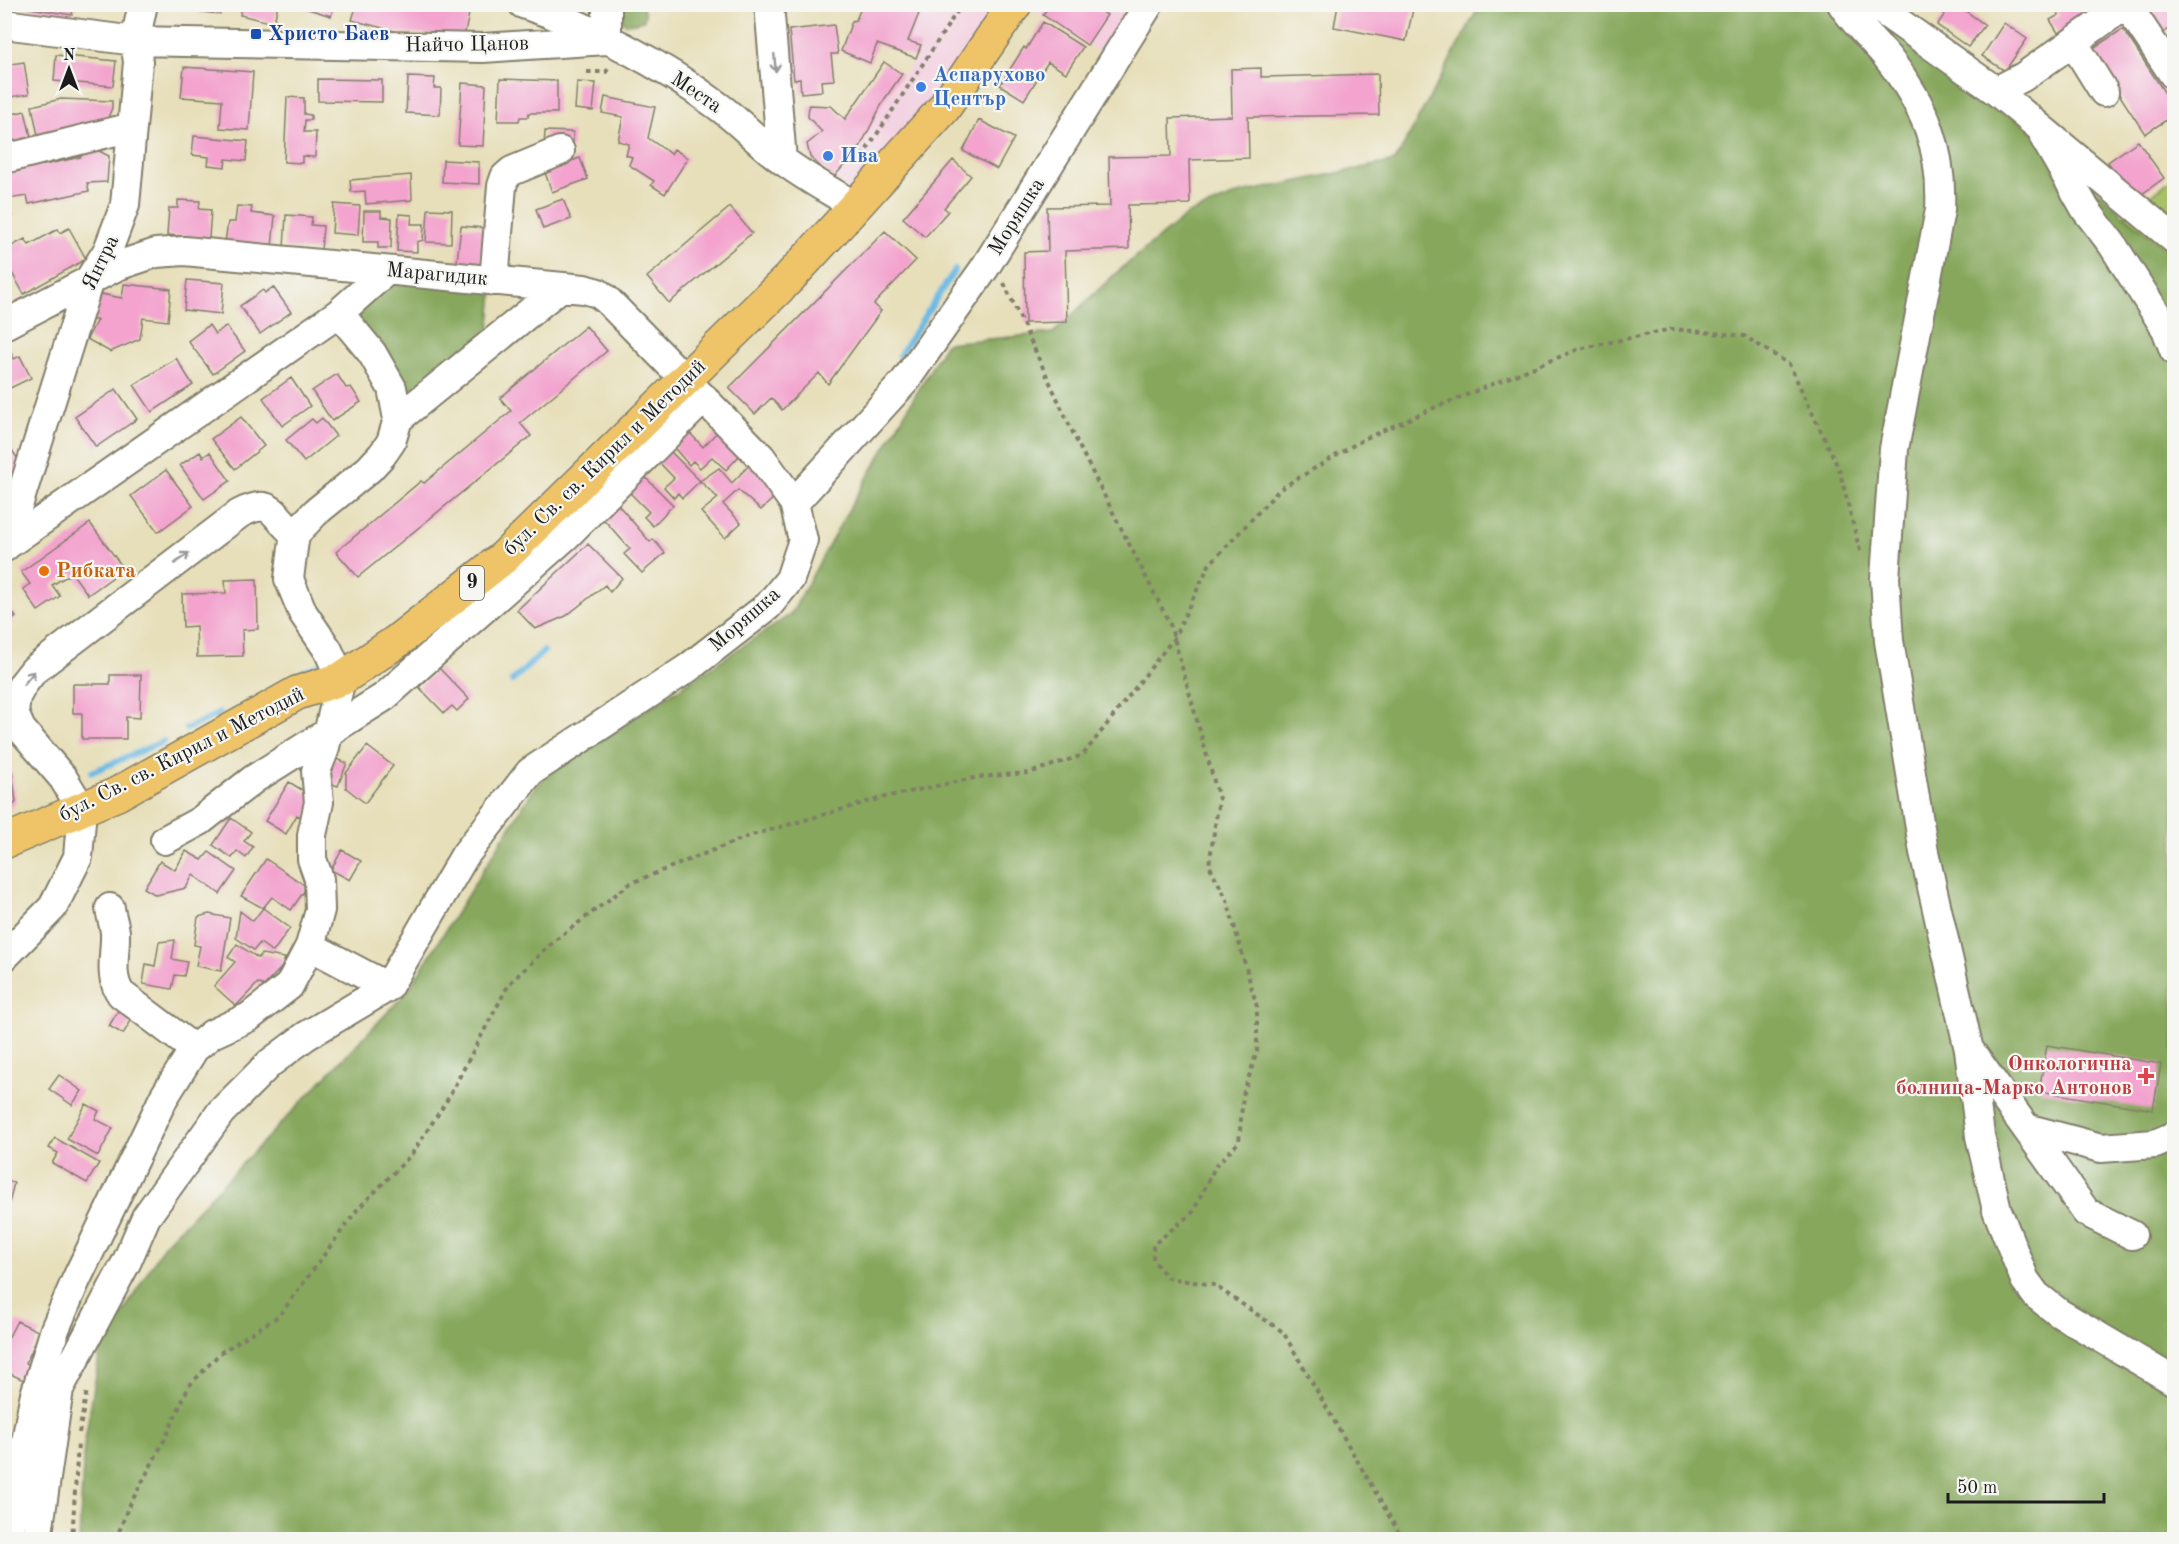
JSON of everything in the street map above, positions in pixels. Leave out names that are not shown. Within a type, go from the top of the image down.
[{"type":"main road","name":"бул. Св. св. Кирил и Методий","points":[[4,843],[117,794],[297,693],[341,678],[396,642],[503,558],[694,389],[789,278],[944,108],[1015,4]]},
{"type":"street","name":"Янтра","points":[[5,547],[89,280],[108,250],[125,205],[138,62],[135,41],[143,4]]},
{"type":"street","name":"Места","points":[[523,4],[607,40],[676,77],[710,101],[782,160],[855,206]]},
{"type":"street","points":[[607,4],[607,40]]},
{"type":"street","points":[[770,4],[782,160]]},
{"type":"street","name":"Моряшка","points":[[388,987],[465,855],[530,772],[688,669],[768,606],[790,579],[803,540],[794,503],[905,381],[992,256],[1149,4]]},
{"type":"street","points":[[1842,4],[1851,18],[1887,58],[1918,101],[1934,144],[1941,180],[1940,210],[1894,449],[1885,578],[1889,640],[1924,852],[1970,1050],[1980,1136],[1997,1210],[2025,1280],[2036,1295],[2059,1313],[2175,1381]]},
{"type":"street","points":[[1873,4],[1996,91],[2175,239]]},
{"type":"street","points":[[1996,91],[2022,77],[2127,5],[2168,56]]},
{"type":"street","name":"Найчо Цанов","points":[[4,24],[135,41],[483,48],[607,40]]},
{"type":"street","points":[[2073,42],[2104,92]]},
{"type":"street","points":[[2035,122],[2086,210],[2112,244],[2166,329],[2175,350]]},
{"type":"street","points":[[4,159],[132,127]]},
{"type":"street","points":[[494,281],[502,186],[505,177],[512,171],[560,152]]},
{"type":"street","name":"Марагидик","points":[[4,325],[117,266],[156,253],[184,251],[584,289],[598,293],[761,457],[794,503]]},
{"type":"street","points":[[5,547],[339,313],[386,271]]},
{"type":"street","points":[[398,419],[561,287]]},
{"type":"street","points":[[8,1539],[34,1398],[55,1329],[164,1096],[194,1048],[212,1034],[249,1017],[289,986],[310,946],[320,910],[319,879],[312,859],[312,835],[319,802],[316,771],[324,751],[341,678],[328,650],[303,613],[289,579],[295,534],[316,512],[369,469],[382,455],[391,442],[398,419],[392,388],[372,353],[339,313]]},
{"type":"street","points":[[165,840],[200,821],[254,779],[384,697],[566,536],[694,389]]},
{"type":"street","points":[[4,957],[53,907],[78,857],[82,809],[63,778],[21,729],[15,713],[16,697],[23,684],[34,670],[239,513],[255,505],[269,508],[295,534]]},
{"type":"street","points":[[110,908],[115,932],[114,978],[121,994],[194,1048]]},
{"type":"street","points":[[310,946],[388,987]]},
{"type":"street","points":[[37,1539],[59,1389],[127,1261],[146,1217],[221,1112],[270,1063],[306,1036],[388,987]]},
{"type":"street","points":[[1970,1050],[2086,1212],[2132,1234]]},
{"type":"street","points":[[2026,1128],[2101,1148],[2155,1144],[2175,1136]]},
{"type":"path","points":[[860,159],[962,4]]},
{"type":"path","points":[[992,256],[1080,448],[1170,624],[1220,799],[1209,865],[1227,900],[1257,1007],[1257,1052],[1243,1095],[1239,1142],[1216,1165],[1193,1212],[1153,1245],[1153,1260],[1168,1278],[1214,1285],[1283,1332],[1403,1539]]},
{"type":"path","points":[[116,1539],[127,1510],[164,1441],[189,1386],[220,1353],[280,1315],[357,1210],[411,1155],[446,1102],[509,984],[553,942],[631,883],[749,836],[885,797],[980,777],[1029,773],[1083,756],[1174,638],[1209,565],[1280,489],[1364,439],[1579,349],[1672,329],[1744,336],[1789,364],[1839,469],[1862,560]]},
{"type":"path","points":[[72,1539],[78,1443],[88,1388]]},
{"type":"shaded area","name":"Аспарухово Център","points":[[922,5],[941,5],[948,8],[950,5],[1003,5],[936,105],[853,196],[833,178],[860,147],[884,100],[916,58],[921,46],[908,41]]},
{"type":"shaded area","name":"Аспарухово Център","points":[[1025,5],[1132,5],[1101,53]]},
{"type":"green space","points":[[616,5],[642,5],[644,20],[625,24],[617,13]]},
{"type":"green space","points":[[1480,5],[1861,5],[2028,127],[2124,215],[2174,256],[2174,1539],[79,1540],[84,1446],[100,1351],[164,1245],[407,992],[538,782],[791,614],[846,514],[946,343],[1053,333],[1116,273],[1188,214],[1241,193],[1395,161]]},
{"type":"green space","points":[[2174,178],[2174,256],[2124,215]]},
{"type":"green space","points":[[386,271],[494,281],[488,346],[398,419],[339,313]]},
{"type":"building","points":[[6,4],[74,4],[72,15]]},
{"type":"building","points":[[194,4],[221,4],[220,14],[193,11]]},
{"type":"building","points":[[242,4],[278,4],[274,23],[240,15]]},
{"type":"building","points":[[292,4],[335,4],[331,16]]},
{"type":"building","points":[[357,4],[455,5],[454,12],[469,14],[464,37],[392,32],[394,31],[352,20]]},
{"type":"building","points":[[1050,4],[1103,4],[1099,10],[1107,15],[1087,45],[1043,15]]},
{"type":"building","points":[[1952,4],[1956,4],[1985,25],[1968,47],[1937,25]]},
{"type":"building","points":[[2063,4],[2108,4],[2060,36],[2050,20],[2059,15],[2055,9]]},
{"type":"building","points":[[2159,4],[2174,4],[2174,25],[2162,34],[2148,12]]},
{"type":"building","points":[[862,5],[902,5],[920,11],[908,41],[921,45],[916,58],[877,44],[870,63],[841,51],[852,21],[856,20]]},
{"type":"building","points":[[1338,5],[1414,5],[1406,41],[1334,27]]},
{"type":"building","points":[[1043,22],[1083,47],[1066,73],[1048,62],[1024,100],[1000,85]]},
{"type":"building","points":[[2004,23],[2027,39],[2005,71],[1982,56]]},
{"type":"building","points":[[834,25],[838,54],[831,54],[834,80],[821,81],[822,91],[801,93],[800,79],[794,80],[789,30]]},
{"type":"building","points":[[2123,29],[2174,107],[2174,115],[2145,134],[2090,50]]},
{"type":"building","points":[[56,55],[116,61],[113,86],[54,81]]},
{"type":"building","points":[[24,62],[29,94],[4,98],[4,65]]},
{"type":"building","points":[[884,62],[902,74],[884,100],[860,147],[833,178],[810,157],[807,144],[822,132],[808,117],[809,105],[831,106],[845,119]]},
{"type":"building","points":[[184,67],[253,72],[249,130],[220,128],[222,100],[181,97]]},
{"type":"building","points":[[1261,68],[1261,77],[1378,74],[1379,115],[1248,117],[1249,158],[1189,160],[1190,204],[1128,205],[1129,249],[1065,251],[1067,322],[1025,323],[1024,252],[1048,251],[1047,207],[1110,206],[1109,157],[1171,156],[1170,118],[1232,116],[1231,69]]},
{"type":"building","points":[[408,77],[435,78],[434,88],[441,88],[440,115],[406,113]]},
{"type":"building","points":[[318,79],[382,80],[382,102],[318,101]]},
{"type":"building","points":[[500,79],[557,81],[557,113],[529,113],[528,117],[520,117],[519,121],[498,121]]},
{"type":"building","points":[[577,82],[596,83],[593,111],[575,109]]},
{"type":"building","points":[[462,83],[486,85],[483,146],[458,145]]},
{"type":"building","points":[[287,97],[304,98],[304,114],[311,115],[311,120],[305,120],[304,132],[316,132],[315,157],[302,156],[302,163],[284,162]]},
{"type":"building","points":[[605,97],[655,107],[648,138],[671,154],[674,149],[688,158],[665,194],[651,185],[654,181],[629,165],[632,157],[626,155],[629,144],[618,141],[623,117],[602,113]]},
{"type":"building","points":[[61,99],[112,101],[112,108],[107,120],[39,141],[32,106]]},
{"type":"building","points":[[25,111],[32,141],[4,147],[4,116]]},
{"type":"building","points":[[979,120],[1014,138],[997,169],[963,151]]},
{"type":"building","points":[[545,131],[573,132],[573,148],[544,147]]},
{"type":"building","points":[[194,136],[248,141],[246,161],[226,159],[225,167],[208,165],[209,157],[192,155]]},
{"type":"building","points":[[2138,141],[2164,178],[2135,199],[2108,162]]},
{"type":"building","points":[[95,149],[109,156],[107,182],[87,183],[89,191],[29,204],[27,196],[7,199],[12,216],[4,218],[4,173],[19,171],[18,167],[44,165],[81,157],[81,154]]},
{"type":"building","points":[[580,158],[588,179],[552,192],[544,170]]},
{"type":"building","points":[[443,160],[479,162],[479,184],[442,182]]},
{"type":"building","points":[[953,160],[971,176],[944,208],[948,211],[925,237],[903,218]]},
{"type":"building","points":[[411,175],[412,200],[366,204],[365,191],[351,192],[350,180]]},
{"type":"building","points":[[563,199],[571,219],[543,229],[536,209]]},
{"type":"building","points":[[178,200],[200,201],[199,209],[211,210],[209,238],[167,235],[169,208],[178,208]]},
{"type":"building","points":[[334,204],[360,206],[358,235],[332,233]]},
{"type":"building","points":[[237,206],[252,207],[251,213],[275,216],[272,247],[225,242],[228,222],[235,222]]},
{"type":"building","points":[[730,207],[752,233],[669,303],[647,277]]},
{"type":"building","points":[[428,209],[452,210],[451,243],[426,242]]},
{"type":"building","points":[[364,211],[381,211],[381,217],[392,218],[391,248],[378,248],[378,242],[363,242]]},
{"type":"building","points":[[399,214],[412,215],[411,224],[424,224],[423,240],[417,242],[417,252],[397,251]]},
{"type":"building","points":[[286,215],[312,217],[311,225],[323,226],[321,251],[284,248]]},
{"type":"building","points":[[461,226],[484,228],[481,265],[457,262]]},
{"type":"building","points":[[69,228],[86,259],[24,294],[4,259],[4,250],[25,239],[29,245],[58,229],[60,233]]},
{"type":"building","points":[[885,231],[916,260],[874,304],[881,311],[828,384],[819,373],[782,410],[771,398],[755,414],[729,388]]},
{"type":"building","points":[[187,280],[224,283],[221,314],[184,310]]},
{"type":"building","points":[[124,284],[171,289],[168,321],[143,318],[140,339],[110,352],[87,339],[97,320],[92,320],[96,293],[122,298]]},
{"type":"building","points":[[273,287],[291,312],[260,334],[240,306],[263,290],[265,293]]},
{"type":"building","points":[[209,325],[215,334],[226,326],[245,351],[213,374],[188,341]]},
{"type":"building","points":[[586,326],[607,351],[520,423],[531,436],[358,577],[336,552],[421,481],[424,483],[511,411],[500,398]]},
{"type":"building","points":[[10,350],[14,359],[20,356],[31,378],[4,391],[4,353]]},
{"type":"building","points":[[176,358],[193,385],[152,412],[134,385]]},
{"type":"building","points":[[337,374],[346,388],[351,387],[361,402],[332,421],[312,391]]},
{"type":"building","points":[[291,378],[310,406],[282,426],[263,398]]},
{"type":"building","points":[[116,389],[137,419],[96,447],[75,417]]},
{"type":"building","points":[[241,417],[264,446],[235,469],[211,439]]},
{"type":"building","points":[[322,418],[336,436],[304,462],[286,440],[312,419],[316,423]]},
{"type":"building","points":[[688,431],[703,447],[718,431],[742,453],[726,470],[712,457],[700,468],[693,461],[689,465],[675,449],[678,445],[676,443]]},
{"type":"building","points":[[8,444],[27,473],[4,488],[4,446]]},
{"type":"building","points":[[666,447],[700,481],[682,498],[678,493],[674,498],[664,487],[674,478],[655,458]]},
{"type":"building","points":[[200,452],[203,457],[210,452],[230,481],[204,499],[180,465]]},
{"type":"building","points":[[754,460],[780,492],[761,510],[738,490],[723,504],[741,523],[725,538],[701,512],[718,498],[700,481],[719,468],[732,483]]},
{"type":"building","points":[[166,470],[193,506],[158,532],[131,496]]},
{"type":"building","points":[[640,472],[673,505],[653,526],[644,517],[649,512],[628,491]]},
{"type":"building","points":[[614,500],[650,542],[653,539],[665,553],[642,573],[624,554],[630,549],[599,514]]},
{"type":"building","points":[[90,523],[124,569],[88,595],[72,573],[52,585],[60,596],[38,611],[23,589],[30,584],[21,572]]},
{"type":"building","points":[[588,544],[622,578],[610,592],[605,585],[566,616],[535,629],[517,610]]},
{"type":"building","points":[[257,579],[258,629],[242,630],[243,656],[197,657],[196,626],[183,627],[182,594],[226,593],[225,580]]},
{"type":"building","points":[[4,602],[16,617],[4,626]]},
{"type":"building","points":[[439,668],[469,699],[457,711],[452,706],[444,713],[419,687]]},
{"type":"building","points":[[110,675],[141,675],[140,718],[126,717],[126,739],[82,739],[82,713],[73,713],[73,684],[110,684]]},
{"type":"building","points":[[367,746],[393,766],[365,803],[346,788],[346,773]]},
{"type":"building","points":[[334,758],[347,763],[338,786],[324,781]]},
{"type":"building","points":[[4,772],[12,772],[16,802],[4,816]]},
{"type":"building","points":[[289,782],[317,799],[305,819],[297,815],[286,834],[265,821]]},
{"type":"building","points":[[231,818],[251,832],[244,841],[253,847],[246,858],[237,851],[232,858],[213,845]]},
{"type":"building","points":[[342,850],[361,861],[350,880],[331,870]]},
{"type":"building","points":[[186,851],[202,860],[209,852],[236,871],[220,894],[193,875],[186,888],[156,895],[144,888],[160,861],[175,870]]},
{"type":"building","points":[[266,859],[307,887],[291,910],[272,897],[263,908],[241,896]]},
{"type":"building","points":[[263,908],[290,928],[273,952],[260,943],[254,950],[236,938],[240,911],[253,921]]},
{"type":"building","points":[[209,914],[230,918],[221,971],[196,966],[200,946],[194,945],[198,917]]},
{"type":"building","points":[[175,940],[172,959],[187,962],[184,976],[175,975],[172,989],[143,984],[146,964],[155,966],[159,942]]},
{"type":"building","points":[[237,944],[258,958],[262,954],[285,958],[282,967],[264,986],[258,983],[236,1006],[214,986],[235,962],[228,957]]},
{"type":"building","points":[[124,1001],[138,1009],[123,1034],[109,1026]]},
{"type":"building","points":[[2047,1045],[2161,1064],[2153,1110],[2039,1091]]},
{"type":"building","points":[[59,1075],[82,1091],[72,1105],[49,1089]]},
{"type":"building","points":[[86,1104],[99,1111],[95,1119],[113,1128],[98,1156],[67,1139]]},
{"type":"building","points":[[55,1138],[99,1163],[87,1183],[52,1163],[58,1153],[49,1148]]},
{"type":"building","points":[[5,1180],[14,1183],[9,1203],[5,1202]]},
{"type":"building","points":[[17,1321],[40,1332],[26,1363],[37,1368],[30,1383],[4,1371],[4,1346]]},
{"type":"building","points":[[13,1438],[16,1458],[4,1459],[4,1439]]},
{"type":"waterway","points":[[899,356],[955,270]]},
{"type":"waterway","points":[[512,681],[544,651]]},
{"type":"waterway","points":[[296,675],[320,665]]},
{"type":"waterway","points":[[186,729],[220,713]]},
{"type":"waterway","points":[[92,772],[164,741]]},
{"type":"place","name":"Христо Баев","points":[[256,34]]},
{"type":"place","name":"Аспарухово Център","points":[[921,87]]},
{"type":"place","name":"Ива","points":[[828,156]]},
{"type":"place","name":"Рибката","points":[[44,571]]},
{"type":"place","name":"Онкологична болница-Марко Антонов","points":[[2146,1076]]}]
